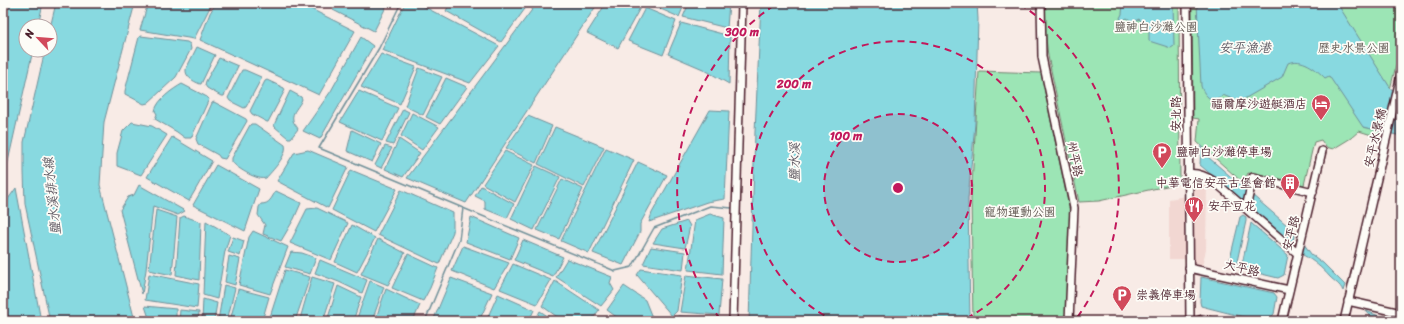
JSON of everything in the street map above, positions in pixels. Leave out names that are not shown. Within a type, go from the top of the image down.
[{"type":"street","points":[[733,321],[742,3]]},
{"type":"street","name":"州平路","points":[[1041,3],[1042,57],[1074,208],[1069,321]]},
{"type":"street","name":"安北路","points":[[1187,3],[1190,321]]},
{"type":"street","name":"安平水景橋","points":[[1348,301],[1401,75]]},
{"type":"street","name":"安平路","points":[[1282,321],[1322,151]]},
{"type":"street","points":[[1188,174],[1198,174],[1215,182],[1297,253]]},
{"type":"street","points":[[1246,208],[1253,178],[1313,192]]},
{"type":"street","name":"大平路","points":[[1189,268],[1289,290]]},
{"type":"street","points":[[1344,321],[1348,301],[1401,313]]},
{"type":"street","points":[[1198,321],[1203,319],[1210,321]]},
{"type":"shaded area","points":[[1207,182],[1206,250],[1202,266],[1183,259],[1169,259],[1169,199],[1192,195],[1192,190],[1196,184]]},
{"type":"green space","name":"鹽神白沙灘公園","points":[[1042,3],[1179,3],[1180,183],[1099,201],[1079,202],[1048,56]]},
{"type":"green space","name":"歷史水景公園","points":[[1192,3],[1401,3],[1401,46],[1378,137],[1359,131],[1351,138],[1333,149],[1326,147],[1321,140],[1314,142],[1304,185],[1248,173],[1243,183],[1197,142],[1199,119],[1193,118]]},
{"type":"green space","name":"寵物運動公園","points":[[979,71],[1041,73],[1070,212],[1066,321],[973,321],[971,199]]},
{"type":"water","points":[[3,3],[43,3],[40,18],[18,18],[18,58],[31,58],[5,175],[3,178]]},
{"type":"water","name":"鹽水溪排水線","points":[[56,3],[135,3],[104,122],[100,185],[135,321],[50,321],[25,204],[24,142],[43,58],[58,58],[58,18],[52,18]]},
{"type":"water","points":[[148,3],[212,3],[194,39],[140,30]]},
{"type":"water","points":[[216,3],[299,3],[355,31],[319,95],[200,40],[210,13]]},
{"type":"water","points":[[336,3],[388,3],[374,31],[333,10]]},
{"type":"water","points":[[405,3],[417,3],[499,46],[470,83],[382,50]]},
{"type":"water","points":[[450,3],[523,3],[527,6],[501,42],[446,11]]},
{"type":"water","points":[[537,3],[598,3],[466,203],[407,178]]},
{"type":"water","points":[[606,3],[634,3],[641,6],[618,48],[587,33]]},
{"type":"water","points":[[649,3],[685,3],[679,17]]},
{"type":"water","points":[[689,3],[729,3],[727,28],[683,17]]},
{"type":"water","name":"鹽水溪","points":[[761,3],[977,3],[978,19],[975,124],[968,199],[970,321],[749,321]]},
{"type":"water","points":[[1173,3],[1174,46],[1171,48],[1149,41],[1149,28],[1139,19],[1133,22],[1127,18],[1122,21],[1120,18],[1123,4]]},
{"type":"water","name":"安平漁港","points":[[1197,3],[1337,3],[1391,89],[1401,91],[1401,136],[1363,127],[1329,76],[1325,78],[1308,65],[1298,62],[1288,63],[1282,77],[1239,102],[1223,95],[1216,100],[1213,100],[1204,93],[1201,86]]},
{"type":"water","points":[[645,8],[676,21],[663,55],[628,41]]},
{"type":"water","points":[[681,23],[730,36],[729,84],[703,69],[668,54]]},
{"type":"water","points":[[141,36],[187,42],[190,44],[191,49],[176,77],[148,103],[144,104],[125,94],[139,37]]},
{"type":"water","points":[[361,37],[373,46],[320,139],[303,131],[331,91]]},
{"type":"water","points":[[197,47],[215,55],[201,84],[190,78],[186,72],[186,69]]},
{"type":"water","points":[[381,54],[416,67],[400,104],[361,87]]},
{"type":"water","points":[[219,58],[238,66],[224,96],[221,96],[207,88],[205,85]]},
{"type":"water","points":[[419,68],[442,77],[423,115],[405,106]]},
{"type":"water","points":[[242,70],[261,77],[246,107],[244,108],[230,101],[228,98]]},
{"type":"water","points":[[446,78],[467,87],[440,124],[426,117]]},
{"type":"water","points":[[267,80],[284,88],[285,90],[268,122],[252,114],[250,111],[265,81]]},
{"type":"water","points":[[182,84],[209,99],[191,138],[185,138],[155,119],[157,114],[155,111],[156,107],[162,99]]},
{"type":"water","points":[[290,91],[302,99],[293,114],[294,122],[298,129],[291,138],[288,138],[274,125]]},
{"type":"water","points":[[359,91],[398,108],[382,141],[340,122]]},
{"type":"water","points":[[214,102],[246,119],[247,121],[225,159],[220,158],[218,155],[198,144],[196,139],[212,103]]},
{"type":"water","points":[[403,109],[409,112],[393,145],[386,143]]},
{"type":"water","points":[[710,110],[729,111],[725,199],[707,202],[649,222],[652,213]]},
{"type":"water","points":[[412,113],[439,127],[422,150],[401,136]]},
{"type":"water","points":[[528,116],[552,126],[536,163],[506,148]]},
{"type":"water","points":[[132,122],[152,126],[167,135],[141,175],[117,166],[117,153],[123,131]]},
{"type":"water","points":[[251,124],[255,124],[285,145],[282,158],[266,178],[258,178],[248,174],[232,162],[232,158]]},
{"type":"water","points":[[555,127],[604,147],[584,187],[538,164]]},
{"type":"water","points":[[352,130],[381,144],[372,162],[347,151]]},
{"type":"water","points":[[172,137],[212,161],[189,201],[147,177]]},
{"type":"water","points":[[399,139],[420,153],[403,177],[385,169]]},
{"type":"water","points":[[1201,145],[1208,157],[1295,232],[1293,241],[1289,241],[1200,165]]},
{"type":"water","points":[[385,146],[392,148],[381,168],[375,165]]},
{"type":"water","points":[[606,148],[634,160],[589,253],[561,241]]},
{"type":"water","points":[[308,150],[348,167],[328,208],[277,181],[294,153]]},
{"type":"water","points":[[505,151],[534,165],[515,202],[483,184]]},
{"type":"water","points":[[638,162],[667,175],[640,224],[640,232],[623,265],[593,253]]},
{"type":"water","points":[[216,165],[259,189],[245,231],[193,205]]},
{"type":"water","points":[[536,166],[560,177],[534,230],[511,219]]},
{"type":"water","points":[[351,170],[397,189],[374,232],[332,210]]},
{"type":"water","points":[[562,179],[583,189],[559,239],[537,230]]},
{"type":"water","points":[[139,185],[185,211],[178,215],[153,206],[142,294],[120,210],[128,197],[134,195]]},
{"type":"water","points":[[481,186],[514,204],[507,218],[485,209],[485,201],[475,196]]},
{"type":"water","points":[[16,188],[41,321],[3,321],[3,206]]},
{"type":"water","points":[[401,190],[453,213],[453,232],[439,264],[378,235]]},
{"type":"water","points":[[276,191],[301,203],[294,219],[281,241],[263,234],[265,225],[258,215],[261,204],[268,202]]},
{"type":"water","points":[[317,208],[348,223],[331,260],[290,243],[307,209]]},
{"type":"water","points":[[156,210],[177,217],[172,275],[149,270]]},
{"type":"water","points":[[710,214],[724,218],[722,274],[688,270],[695,220]]},
{"type":"water","points":[[1243,215],[1246,217],[1246,221],[1236,266],[1231,266],[1229,263],[1240,217]]},
{"type":"water","points":[[184,216],[201,222],[199,280],[176,275],[180,218]]},
{"type":"water","points":[[471,217],[519,238],[510,259],[466,242]]},
{"type":"water","points":[[206,221],[230,235],[225,251],[217,299],[203,295]]},
{"type":"water","points":[[687,221],[690,226],[685,248],[653,243],[662,229]]},
{"type":"water","points":[[1251,223],[1288,255],[1284,275],[1278,278],[1241,269]]},
{"type":"water","points":[[352,225],[375,238],[357,272],[335,262]]},
{"type":"water","points":[[253,231],[288,247],[270,294],[239,285],[249,237]]},
{"type":"water","points":[[233,237],[244,241],[240,256],[228,252]]},
{"type":"water","points":[[378,239],[405,253],[388,285],[361,274]]},
{"type":"water","points":[[523,240],[563,257],[553,276],[514,260]]},
{"type":"water","points":[[1304,244],[1311,254],[1323,263],[1345,285],[1343,291],[1339,285],[1321,268],[1303,255],[1302,249]]},
{"type":"water","points":[[463,246],[509,263],[494,288],[452,271]]},
{"type":"water","points":[[651,247],[685,252],[683,270],[643,264]]},
{"type":"water","points":[[291,252],[302,253],[316,258],[310,274],[285,267]]},
{"type":"water","points":[[408,254],[438,268],[423,301],[392,288]]},
{"type":"water","points":[[229,256],[240,259],[235,285],[225,282]]},
{"type":"water","points":[[567,259],[612,277],[610,283],[614,290],[601,306],[556,277]]},
{"type":"water","points":[[320,260],[367,280],[362,293],[315,273]]},
{"type":"water","points":[[513,264],[551,280],[537,304],[500,289]]},
{"type":"water","points":[[641,269],[682,275],[677,311],[672,316],[637,275]]},
{"type":"water","points":[[285,270],[310,277],[295,321],[281,321],[270,317]]},
{"type":"water","points":[[149,274],[199,284],[197,308],[145,300]]},
{"type":"water","points":[[686,275],[722,279],[719,315],[680,312]]},
{"type":"water","points":[[312,277],[335,284],[323,321],[306,321],[300,319]]},
{"type":"water","points":[[1201,277],[1274,293],[1277,297],[1274,314],[1268,321],[1259,321],[1201,306]]},
{"type":"water","points":[[451,278],[492,293],[479,321],[433,321]]},
{"type":"water","points":[[370,281],[384,287],[372,321],[356,321]]},
{"type":"water","points":[[555,281],[599,310],[591,321],[563,321],[542,306]]},
{"type":"water","points":[[224,285],[235,288],[227,321],[218,321]]},
{"type":"water","points":[[338,286],[361,297],[353,321],[327,321]]},
{"type":"water","points":[[624,286],[645,300],[651,315],[658,321],[622,321],[607,310]]},
{"type":"water","points":[[238,289],[269,297],[262,321],[230,321]]},
{"type":"water","points":[[386,289],[420,305],[413,321],[375,321]]},
{"type":"water","points":[[498,294],[534,310],[529,321],[486,321]]},
{"type":"water","points":[[203,299],[217,303],[214,321],[202,321]]},
{"type":"water","points":[[145,306],[176,309],[176,321],[150,321]]},
{"type":"water","points":[[180,310],[199,312],[198,321],[179,321]]},
{"type":"water","points":[[540,311],[555,321],[535,321]]},
{"type":"water","points":[[1366,311],[1392,321],[1378,320]]},
{"type":"water","points":[[679,316],[719,321],[677,321],[676,319]]},
{"type":"waterway","points":[[401,3],[379,48],[319,148],[463,208],[459,240],[425,321]]},
{"type":"waterway","points":[[463,208],[615,271],[632,267],[654,228],[710,206],[732,208]]},
{"type":"place","name":"福爾摩沙遊艇酒店","points":[[1321,121]]},
{"type":"place","name":"鹽神白沙灘停車場","points":[[1162,169]]},
{"type":"place","name":"中華電信安平古堡會館","points":[[1290,200]]},
{"type":"place","name":"安平豆花","points":[[1194,223]]},
{"type":"place","name":"崇義停車場","points":[[1122,312]]}]
